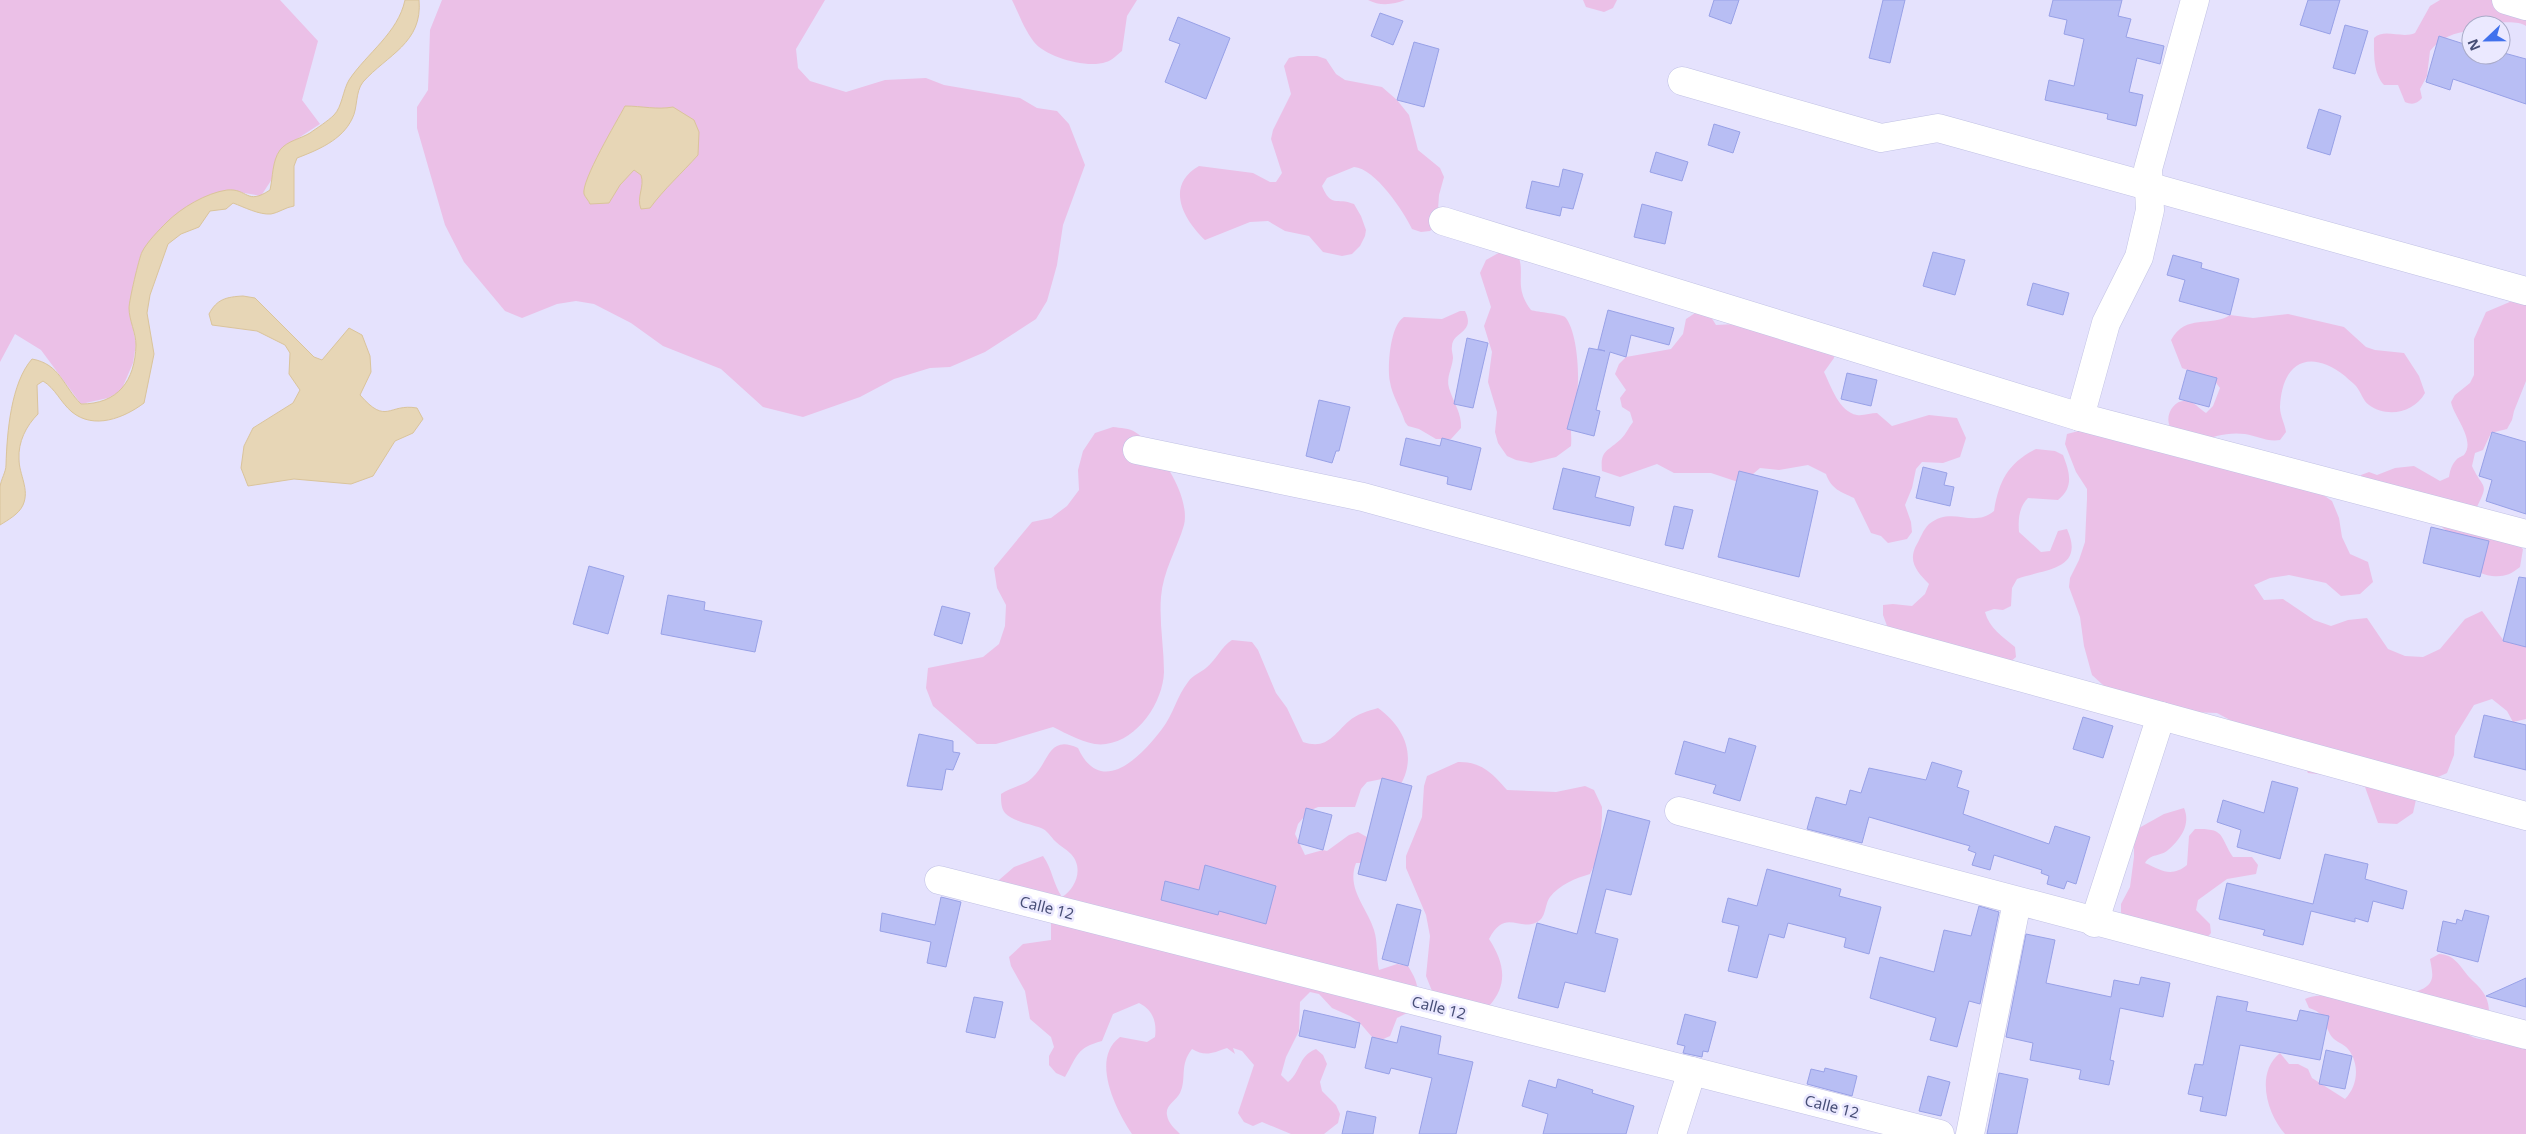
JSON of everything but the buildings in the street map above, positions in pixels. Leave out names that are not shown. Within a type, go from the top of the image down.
[{"type":"street","points":[[2080,417],[2106,323],[2139,257],[2150,210],[2148,169],[2195,0]]},
{"type":"street","points":[[2506,0],[2526,6]]},
{"type":"street","points":[[1682,81],[1881,138],[1938,128],[2526,291]]},
{"type":"street","points":[[1443,221],[2080,417],[2526,534]]},
{"type":"street","points":[[1137,450],[1363,497],[2526,816]]},
{"type":"street","points":[[2094,923],[2161,716]]},
{"type":"street","points":[[1680,811],[2094,923],[2526,1035]]},
{"type":"street","name":"Calle 12","points":[[938,880],[1940,1134]]},
{"type":"street","points":[[1970,1134],[2018,902]]},
{"type":"street","points":[[1672,1134],[1692,1071]]},
{"type":"shaded area","points":[[0,0],[280,0],[318,41],[302,100],[320,124],[280,150],[272,179],[261,196],[227,190],[167,222],[142,252],[130,314],[136,344],[133,363],[121,391],[108,398],[81,404],[41,350],[15,334],[0,362]]},
{"type":"shaded area","points":[[405,0],[419,0],[419,15],[415,27],[402,47],[372,72],[360,86],[354,115],[342,133],[321,148],[297,158],[294,166],[294,206],[266,214],[233,203],[226,209],[210,211],[199,227],[181,234],[168,244],[150,295],[147,313],[154,354],[144,403],[127,413],[109,420],[90,420],[72,412],[43,381],[37,385],[38,414],[24,435],[19,453],[19,465],[25,488],[25,499],[19,511],[0,525],[0,487],[6,468],[9,423],[19,381],[32,359],[49,366],[55,371],[81,404],[105,400],[122,388],[128,379],[135,358],[136,340],[129,313],[129,304],[142,252],[147,244],[173,217],[211,194],[234,190],[251,197],[262,195],[270,190],[277,154],[290,142],[310,133],[337,112],[349,80],[396,23]]},
{"type":"shaded area","points":[[442,0],[825,0],[796,49],[798,68],[810,81],[846,92],[885,80],[926,78],[944,85],[1020,98],[1037,108],[1057,111],[1069,124],[1085,165],[1063,225],[1057,265],[1047,301],[1036,319],[985,352],[950,367],[930,368],[894,379],[860,397],[803,417],[763,407],[721,369],[663,346],[631,323],[594,304],[576,301],[557,304],[522,318],[505,311],[464,262],[445,225],[417,128],[417,107],[428,90],[430,30]]},
{"type":"shaded area","points":[[1012,0],[1137,0],[1127,16],[1122,51],[1108,61],[1088,64],[1057,57],[1034,42],[1027,32]]},
{"type":"shaded area","points":[[1368,0],[1405,0],[1386,4]]},
{"type":"shaded area","points":[[1583,0],[1617,0],[1613,8],[1604,12],[1586,7]]},
{"type":"shaded area","points":[[2440,0],[2526,0],[2526,26],[2511,22],[2511,15],[2461,15],[2461,33],[2443,39],[2430,51],[2427,76],[2420,89],[2422,98],[2412,104],[2405,102],[2398,85],[2384,85],[2380,80],[2375,63],[2374,38],[2383,34],[2410,35],[2415,33],[2430,6]]},
{"type":"shaded area","points":[[1317,56],[1326,59],[1336,74],[1345,80],[1382,87],[1397,100],[1409,115],[1418,150],[1440,168],[1444,177],[1439,195],[1437,224],[1430,231],[1421,232],[1412,229],[1403,212],[1388,192],[1371,175],[1362,169],[1354,167],[1327,178],[1322,186],[1331,200],[1354,204],[1361,216],[1366,230],[1365,236],[1360,246],[1352,254],[1342,256],[1323,252],[1309,236],[1285,231],[1268,221],[1250,222],[1205,240],[1190,223],[1181,203],[1180,193],[1182,183],[1188,174],[1199,166],[1253,173],[1270,182],[1276,182],[1282,173],[1271,139],[1273,130],[1291,94],[1284,66],[1289,58]]},
{"type":"shaded area","points":[[625,106],[673,107],[694,120],[699,132],[698,155],[650,208],[641,209],[639,200],[642,179],[641,175],[634,170],[620,185],[609,203],[590,204],[584,194],[588,177],[594,164]]},
{"type":"shaded area","points":[[1502,251],[1518,255],[1521,269],[1522,294],[1531,310],[1565,317],[1572,332],[1577,353],[1578,385],[1571,415],[1571,446],[1556,457],[1531,463],[1507,456],[1498,443],[1495,432],[1497,412],[1488,382],[1492,352],[1484,326],[1491,307],[1480,273],[1486,260]]},
{"type":"shaded area","points":[[243,296],[255,298],[314,357],[322,360],[349,328],[362,335],[370,356],[371,372],[360,395],[369,404],[382,411],[407,407],[417,408],[423,419],[413,433],[395,441],[373,476],[351,484],[294,479],[248,486],[241,468],[244,446],[253,428],[293,403],[300,390],[289,374],[290,353],[285,345],[257,331],[212,325],[209,314],[215,305],[227,298]]},
{"type":"shaded area","points":[[2512,301],[2526,301],[2526,381],[2507,429],[2491,433],[2483,450],[2475,453],[2472,466],[2484,487],[2483,495],[2475,511],[2523,549],[2520,567],[2507,575],[2492,576],[2484,574],[2473,567],[2461,544],[2440,526],[2436,520],[2362,484],[2361,475],[2369,472],[2377,475],[2395,468],[2414,466],[2440,481],[2449,477],[2454,463],[2464,455],[2467,449],[2466,436],[2451,402],[2455,395],[2470,383],[2474,375],[2474,339],[2486,312]]},
{"type":"shaded area","points":[[1460,311],[1465,311],[1468,324],[1453,341],[1453,358],[1448,380],[1449,388],[1459,412],[1461,428],[1451,439],[1436,439],[1419,429],[1408,426],[1405,422],[1390,382],[1391,347],[1395,328],[1404,317],[1442,319]]},
{"type":"shaded area","points":[[1695,313],[1711,317],[1716,325],[1735,324],[1833,349],[1834,358],[1824,372],[1836,398],[1851,413],[1859,415],[1877,413],[1892,426],[1929,415],[1957,418],[1966,438],[1960,457],[1943,463],[1922,462],[1916,469],[1912,488],[1905,505],[1911,522],[1912,532],[1907,539],[1888,543],[1881,536],[1871,533],[1854,498],[1834,487],[1826,474],[1808,465],[1779,470],[1760,468],[1753,474],[1749,482],[1741,483],[1711,473],[1674,473],[1657,464],[1620,477],[1602,471],[1603,455],[1623,437],[1633,422],[1630,412],[1622,407],[1620,398],[1626,390],[1615,374],[1619,364],[1626,357],[1671,349],[1683,334],[1686,319]]},
{"type":"shaded area","points":[[2288,314],[2344,327],[2366,347],[2375,350],[2404,353],[2419,376],[2425,393],[2420,400],[2407,409],[2392,412],[2376,409],[2367,403],[2356,386],[2345,376],[2332,367],[2309,362],[2300,364],[2292,370],[2286,379],[2280,407],[2286,432],[2280,440],[2271,440],[2245,434],[2227,434],[2198,443],[2175,433],[2168,420],[2171,409],[2175,405],[2179,402],[2191,402],[2206,413],[2213,406],[2220,388],[2214,380],[2182,368],[2171,340],[2177,332],[2191,324],[2214,321],[2230,315],[2253,318]]},
{"type":"shaded area","points":[[1113,427],[1133,431],[1153,448],[1171,473],[1178,487],[1185,513],[1184,525],[1162,587],[1161,616],[1164,672],[1163,684],[1154,707],[1147,718],[1128,735],[1118,741],[1106,744],[1093,744],[1053,727],[996,744],[977,744],[933,706],[926,688],[928,668],[983,657],[999,644],[1005,626],[1006,605],[997,588],[994,568],[1032,522],[1051,518],[1067,506],[1079,490],[1078,470],[1083,451],[1095,433]]},
{"type":"shaded area","points":[[2086,429],[2316,490],[2332,501],[2339,518],[2342,537],[2350,554],[2368,562],[2373,582],[2360,594],[2341,596],[2326,583],[2289,575],[2270,578],[2254,585],[2264,600],[2283,599],[2314,620],[2331,626],[2348,620],[2367,618],[2388,649],[2405,656],[2423,657],[2440,649],[2465,619],[2482,611],[2504,641],[2526,633],[2526,719],[2513,722],[2507,711],[2492,699],[2474,705],[2455,736],[2454,755],[2447,773],[2429,781],[2417,795],[2413,813],[2397,824],[2378,823],[2365,787],[2326,775],[2308,773],[2300,757],[2217,713],[2168,711],[2114,695],[2092,675],[2084,646],[2080,617],[2069,587],[2070,578],[2085,542],[2087,489],[2076,472],[2065,444],[2067,434]]},
{"type":"shaded area","points":[[2036,449],[2055,451],[2063,455],[2069,474],[2067,490],[2058,500],[2028,498],[2020,514],[2019,532],[2041,552],[2050,551],[2058,531],[2067,529],[2071,543],[2071,553],[2066,561],[2059,566],[2017,579],[2012,588],[2011,606],[2003,610],[1994,609],[1985,612],[1993,627],[2015,647],[2016,657],[2009,663],[1890,634],[1883,615],[1883,605],[1912,606],[1925,594],[1929,584],[1917,571],[1913,561],[1914,550],[1927,526],[1946,516],[1978,518],[1994,511],[2006,474],[2018,460]]},
{"type":"shaded area","points":[[1232,640],[1252,642],[1258,650],[1276,693],[1287,708],[1303,742],[1311,744],[1324,743],[1352,719],[1378,708],[1396,725],[1402,735],[1408,755],[1404,778],[1398,789],[1389,787],[1382,779],[1367,782],[1361,789],[1355,807],[1318,807],[1309,811],[1298,824],[1295,834],[1305,855],[1323,850],[1327,851],[1349,835],[1358,832],[1374,841],[1365,863],[1356,863],[1354,872],[1355,890],[1374,930],[1379,970],[1397,964],[1408,966],[1416,983],[1417,997],[1413,1010],[1397,1018],[1390,1036],[1381,1040],[1372,1037],[1360,1023],[1350,1016],[1332,1008],[1319,994],[1310,992],[1300,1002],[1299,1031],[1286,1057],[1281,1075],[1288,1082],[1296,1073],[1302,1060],[1310,1052],[1316,1049],[1323,1055],[1327,1064],[1320,1082],[1322,1091],[1336,1105],[1340,1114],[1338,1123],[1324,1134],[1291,1134],[1262,1122],[1253,1126],[1244,1122],[1238,1113],[1254,1065],[1242,1051],[1233,1048],[1235,1054],[1227,1048],[1205,1054],[1192,1049],[1188,1055],[1184,1066],[1182,1088],[1167,1112],[1170,1123],[1180,1134],[1132,1134],[1113,1099],[1106,1071],[1107,1058],[1111,1046],[1120,1037],[1147,1042],[1155,1037],[1155,1021],[1148,1009],[1139,1003],[1113,1014],[1102,1041],[1087,1046],[1082,1050],[1065,1077],[1056,1073],[1049,1065],[1049,1056],[1054,1047],[1051,1037],[1030,1019],[1025,991],[1011,966],[1009,957],[1023,944],[1051,940],[1051,921],[998,890],[999,880],[1014,867],[1043,856],[1062,897],[1071,888],[1077,877],[1077,865],[1071,854],[1045,830],[1018,821],[1005,813],[1002,807],[1001,794],[1029,781],[1038,772],[1050,752],[1055,747],[1061,745],[1078,748],[1087,763],[1098,770],[1109,771],[1121,768],[1143,751],[1153,740],[1169,718],[1184,687],[1194,676],[1204,670]]},
{"type":"shaded area","points":[[1458,762],[1480,766],[1497,779],[1507,790],[1556,792],[1585,786],[1594,790],[1602,807],[1599,855],[1590,874],[1568,882],[1558,889],[1548,900],[1542,918],[1539,921],[1529,924],[1511,922],[1500,925],[1489,939],[1501,965],[1502,981],[1500,989],[1489,1006],[1436,1001],[1426,976],[1430,936],[1426,915],[1406,868],[1406,856],[1422,817],[1424,786],[1427,776]]},
{"type":"shaded area","points":[[2184,808],[2186,820],[2181,836],[2168,850],[2153,856],[2145,863],[2166,872],[2181,869],[2187,865],[2189,836],[2195,829],[2205,829],[2217,832],[2220,835],[2233,857],[2252,857],[2258,865],[2256,874],[2227,879],[2198,900],[2196,910],[2210,924],[2211,933],[2205,940],[2121,914],[2121,904],[2130,887],[2134,857],[2134,837],[2139,828],[2164,814]]},
{"type":"shaded area","points":[[2439,954],[2449,956],[2456,961],[2480,988],[2487,1000],[2489,1010],[2460,1029],[2477,1039],[2485,1040],[2501,1037],[2526,1025],[2526,1134],[2285,1134],[2273,1116],[2266,1094],[2268,1071],[2272,1061],[2280,1053],[2289,1064],[2298,1064],[2308,1069],[2312,1078],[2345,1099],[2353,1088],[2356,1075],[2354,1061],[2348,1049],[2332,1037],[2322,1016],[2309,1008],[2305,999],[2335,994],[2376,995],[2413,992],[2426,987],[2432,978],[2430,959]]}]
